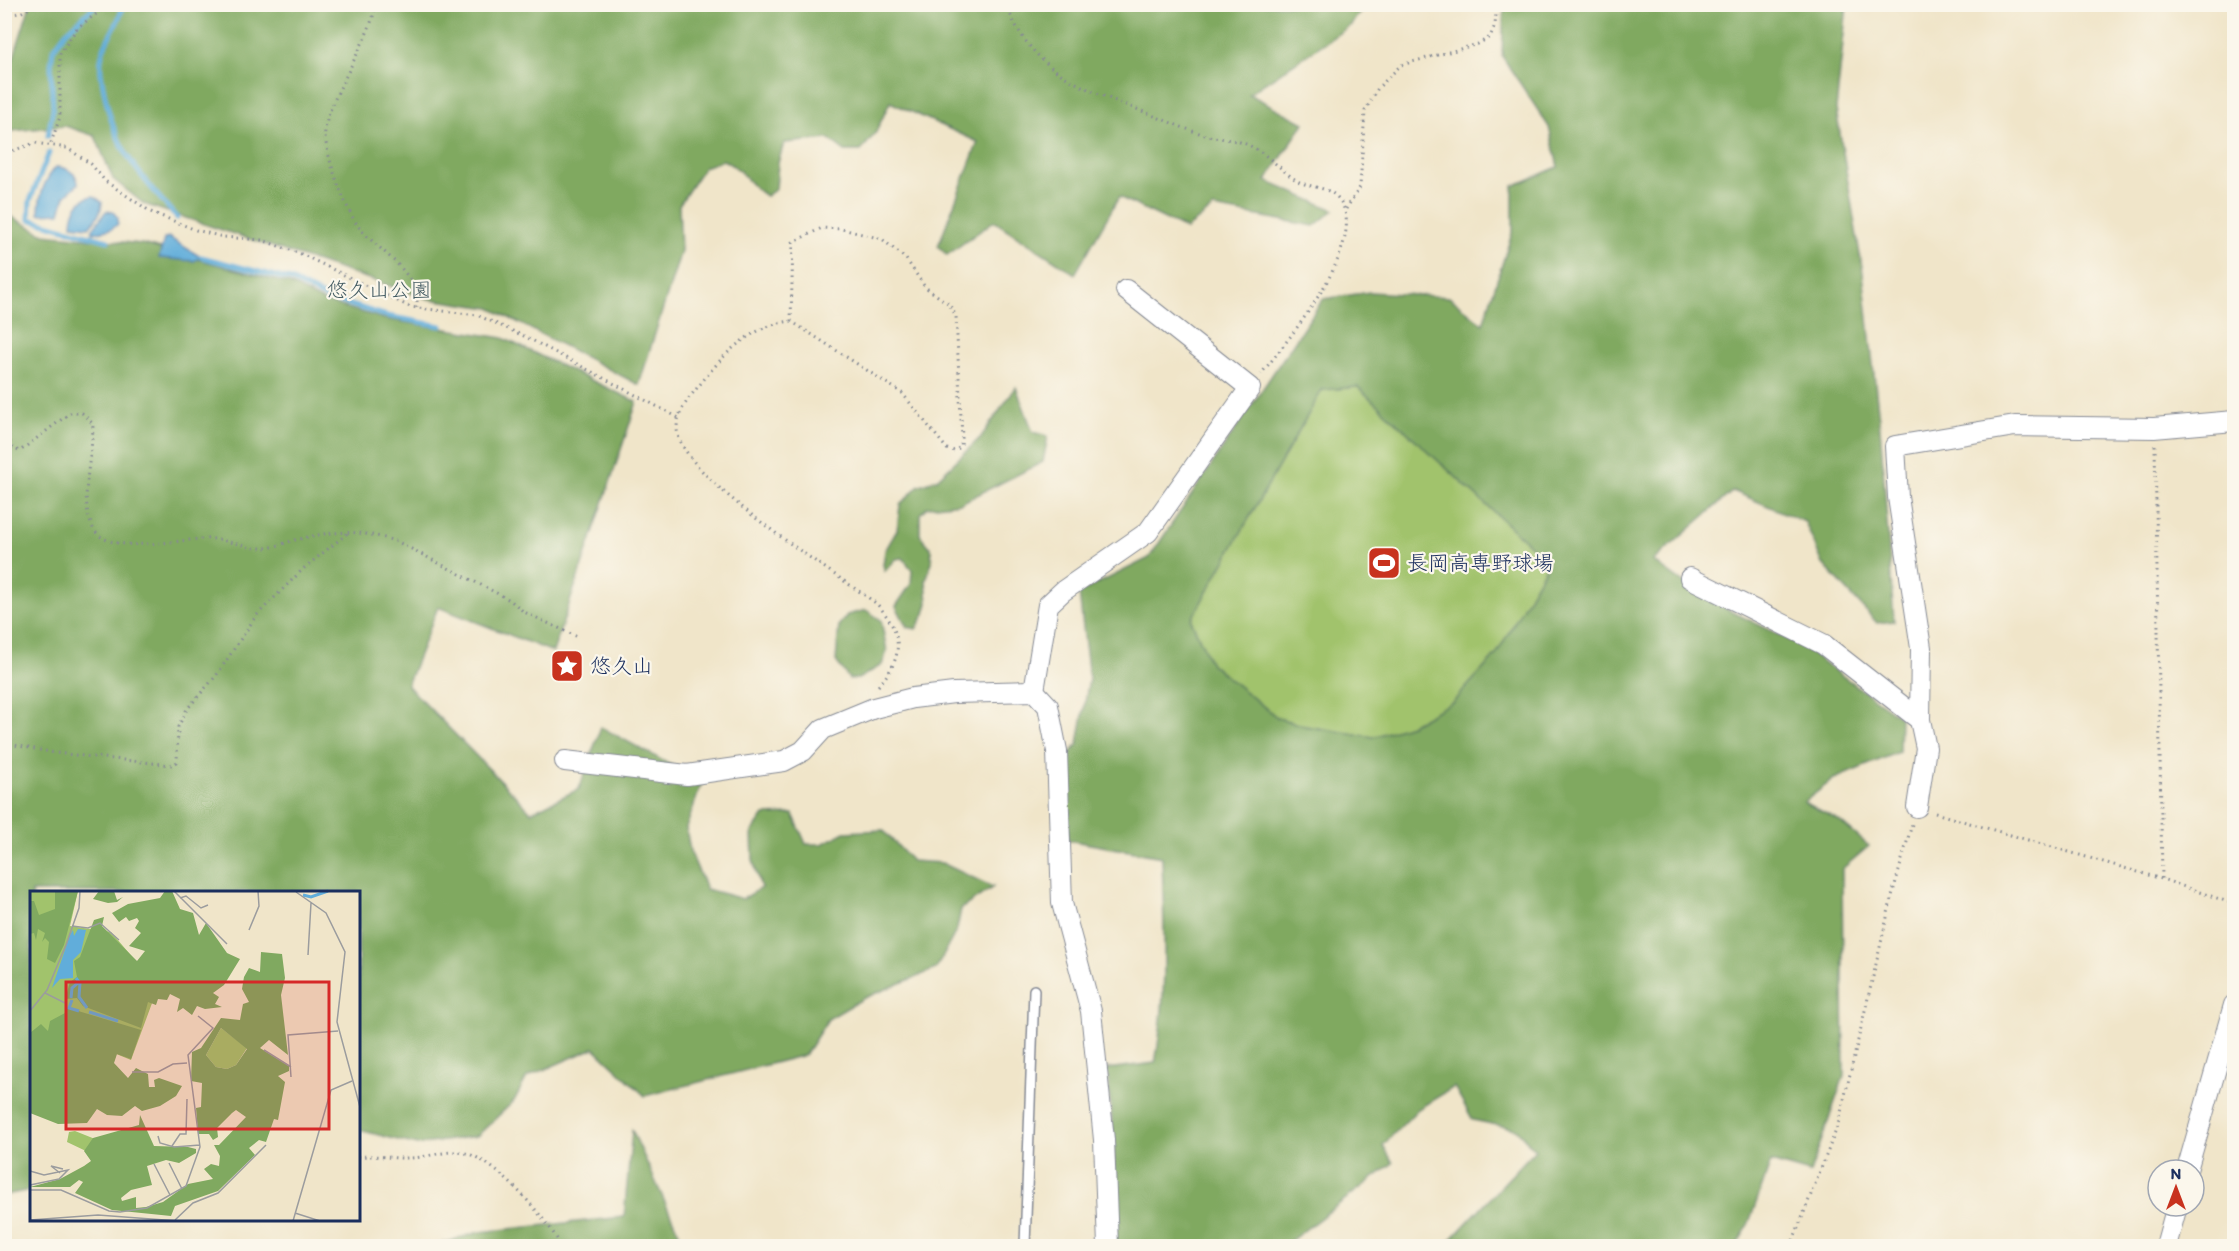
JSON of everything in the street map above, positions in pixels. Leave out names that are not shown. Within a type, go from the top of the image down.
[{"type":"street","points":[[1034,691],[1048,604],[1148,532],[1250,388],[1126,290]]},
{"type":"street","points":[[1917,807],[1926,748],[1920,720],[1921,648],[1898,497],[1895,446],[2015,426],[2154,428],[2235,421]]},
{"type":"street","points":[[1690,578],[1823,644],[1920,720]]},
{"type":"street","points":[[565,761],[687,775],[784,761],[803,751],[824,729],[874,708],[913,698],[954,693],[1034,691],[1048,706],[1057,751],[1062,903],[1091,1011],[1104,1140],[1108,1246]]},
{"type":"street","points":[[2190,1158],[2235,1005]]},
{"type":"street","points":[[2166,1246],[2174,1218]]},
{"type":"lane","points":[[1025,1246],[1034,990]]},
{"type":"path","points":[[4,15],[20,13],[38,4]]},
{"type":"path","points":[[51,143],[60,117],[58,65],[60,54],[77,28],[110,4]]},
{"type":"path","points":[[376,4],[366,39],[328,116],[325,136],[352,215],[365,234],[398,265],[417,289],[417,308]]},
{"type":"path","points":[[1006,4],[1017,29],[1033,52],[1050,69],[1072,82],[1201,134],[1248,145],[1297,181],[1336,195],[1346,209]]},
{"type":"path","points":[[1250,388],[1320,294],[1345,242],[1346,209],[1360,187],[1365,111],[1378,88],[1401,65],[1478,44],[1490,37],[1495,25],[1497,4]]},
{"type":"path","points":[[4,136],[12,151],[35,143],[51,143],[67,148],[92,164],[105,181],[152,212],[196,230],[223,237],[262,240],[291,250],[381,294],[417,308],[477,315],[526,337],[679,418]]},
{"type":"path","points":[[791,321],[793,242],[822,228],[842,229],[882,239],[906,259],[925,287],[949,304],[956,316],[959,330],[961,446],[955,451],[947,449],[902,393],[791,321],[771,324],[752,334],[722,356],[689,398],[679,418],[677,429],[681,445],[704,472],[735,502],[877,604],[889,618],[897,634],[897,655],[889,674],[876,688]]},
{"type":"path","points":[[4,405],[9,440],[13,449],[20,451],[70,413],[82,413],[93,424],[86,502],[93,528],[101,538],[115,543],[153,544],[215,539],[261,548],[323,533],[350,531],[398,542],[510,600],[524,612],[578,637]]},
{"type":"path","points":[[2154,428],[2162,879]]},
{"type":"path","points":[[4,742],[55,753],[172,765],[177,762],[178,727],[181,717],[216,676],[256,616],[303,569],[350,531]]},
{"type":"path","points":[[1791,1246],[1838,1125],[1893,892],[1917,807],[2162,879],[2235,904]]},
{"type":"path","points":[[360,1157],[374,1154],[410,1158],[461,1152],[479,1159],[500,1173],[536,1212],[561,1246]]},
{"type":"green space","points":[[30,4],[1365,5],[1351,25],[1249,94],[1304,123],[1266,181],[1334,210],[1314,226],[1213,208],[1186,229],[1119,197],[1075,274],[994,221],[947,255],[938,246],[978,142],[890,102],[876,132],[861,151],[845,151],[829,139],[784,143],[778,163],[776,189],[766,196],[736,168],[723,160],[704,167],[679,205],[681,251],[639,385],[490,308],[429,299],[144,204],[113,179],[95,136],[65,126],[12,131],[5,134],[5,85]]},
{"type":"green space","points":[[1504,5],[1847,5],[1836,109],[1863,273],[1881,438],[1894,621],[1877,623],[1823,564],[1805,522],[1733,491],[1653,561],[1706,599],[1796,643],[1900,717],[1899,752],[1834,779],[1804,802],[1838,820],[1869,846],[1842,869],[1844,1076],[1810,1173],[1771,1162],[1747,1228],[1736,1246],[1445,1246],[1535,1150],[1516,1129],[1473,1120],[1454,1087],[1418,1109],[1383,1145],[1393,1163],[1289,1242],[1287,1246],[1113,1246],[1114,1143],[1107,1069],[1155,1063],[1163,986],[1162,857],[1068,840],[1066,758],[1078,744],[1089,679],[1079,593],[1149,558],[1323,299],[1370,292],[1449,297],[1483,324],[1513,230],[1513,186],[1558,167],[1549,127],[1502,56]],"holes":[[[1358,387],[1545,559],[1546,567],[1496,655],[1453,702],[1411,725],[1373,737],[1305,726],[1278,718],[1211,664],[1191,620],[1322,390]]]},
{"type":"green space","points":[[4,213],[44,234],[142,244],[290,284],[323,301],[385,319],[503,338],[637,402],[553,652],[438,607],[407,685],[531,812],[579,789],[601,727],[702,782],[686,828],[690,851],[706,889],[743,899],[761,888],[753,860],[752,832],[764,815],[793,814],[806,844],[822,844],[845,832],[883,830],[912,861],[942,863],[993,887],[961,909],[957,929],[936,969],[864,998],[828,1019],[805,1055],[645,1096],[594,1048],[527,1077],[514,1101],[477,1136],[417,1145],[360,1130],[360,891],[30,891],[30,1190],[5,1195]]},
{"type":"green space","points":[[1016,387],[1033,432],[1048,436],[1043,462],[961,503],[927,507],[920,514],[920,535],[931,548],[932,562],[926,580],[928,603],[925,614],[916,629],[907,627],[896,606],[911,584],[912,570],[903,558],[896,559],[885,571],[883,565],[885,551],[897,530],[900,505],[918,486],[937,479],[981,437]]},
{"type":"green space","name":"長岡高専野球場","points":[[1358,387],[1545,559],[1546,567],[1496,655],[1453,702],[1411,725],[1373,737],[1305,726],[1278,718],[1211,664],[1191,620],[1322,390]]},
{"type":"green space","points":[[866,610],[881,620],[887,651],[882,665],[858,679],[849,679],[836,661],[839,625],[847,615]]},
{"type":"green space","points":[[632,1130],[685,1246],[433,1246],[479,1232],[624,1217]]},
{"type":"water","points":[[56,167],[70,171],[76,177],[78,184],[65,196],[60,213],[39,214],[43,189]]},
{"type":"water","points":[[94,196],[102,202],[102,205],[94,222],[89,227],[72,225],[73,215],[80,202]]},
{"type":"water","points":[[106,211],[113,212],[118,218],[118,224],[111,229],[93,233],[92,230]]},
{"type":"water","points":[[168,237],[201,257],[194,261],[159,258],[164,239]]},
{"type":"waterway","points":[[48,136],[53,108],[51,65],[53,50],[66,32],[97,4]]},
{"type":"waterway","points":[[118,5],[122,9],[105,45],[101,64],[102,83],[110,116],[123,148],[141,176],[177,218]]},
{"type":"waterway","points":[[49,153],[30,201],[29,219],[108,241]]},
{"type":"waterway","points":[[201,257],[291,280],[325,297],[387,316],[441,326]]},
{"type":"place","name":"長岡高専野球場","points":[[1384,563]]},
{"type":"place","name":"悠久山","points":[[567,666]]},
{"type":"park label","name":"悠久山公園","points":[[379,290]]}]
